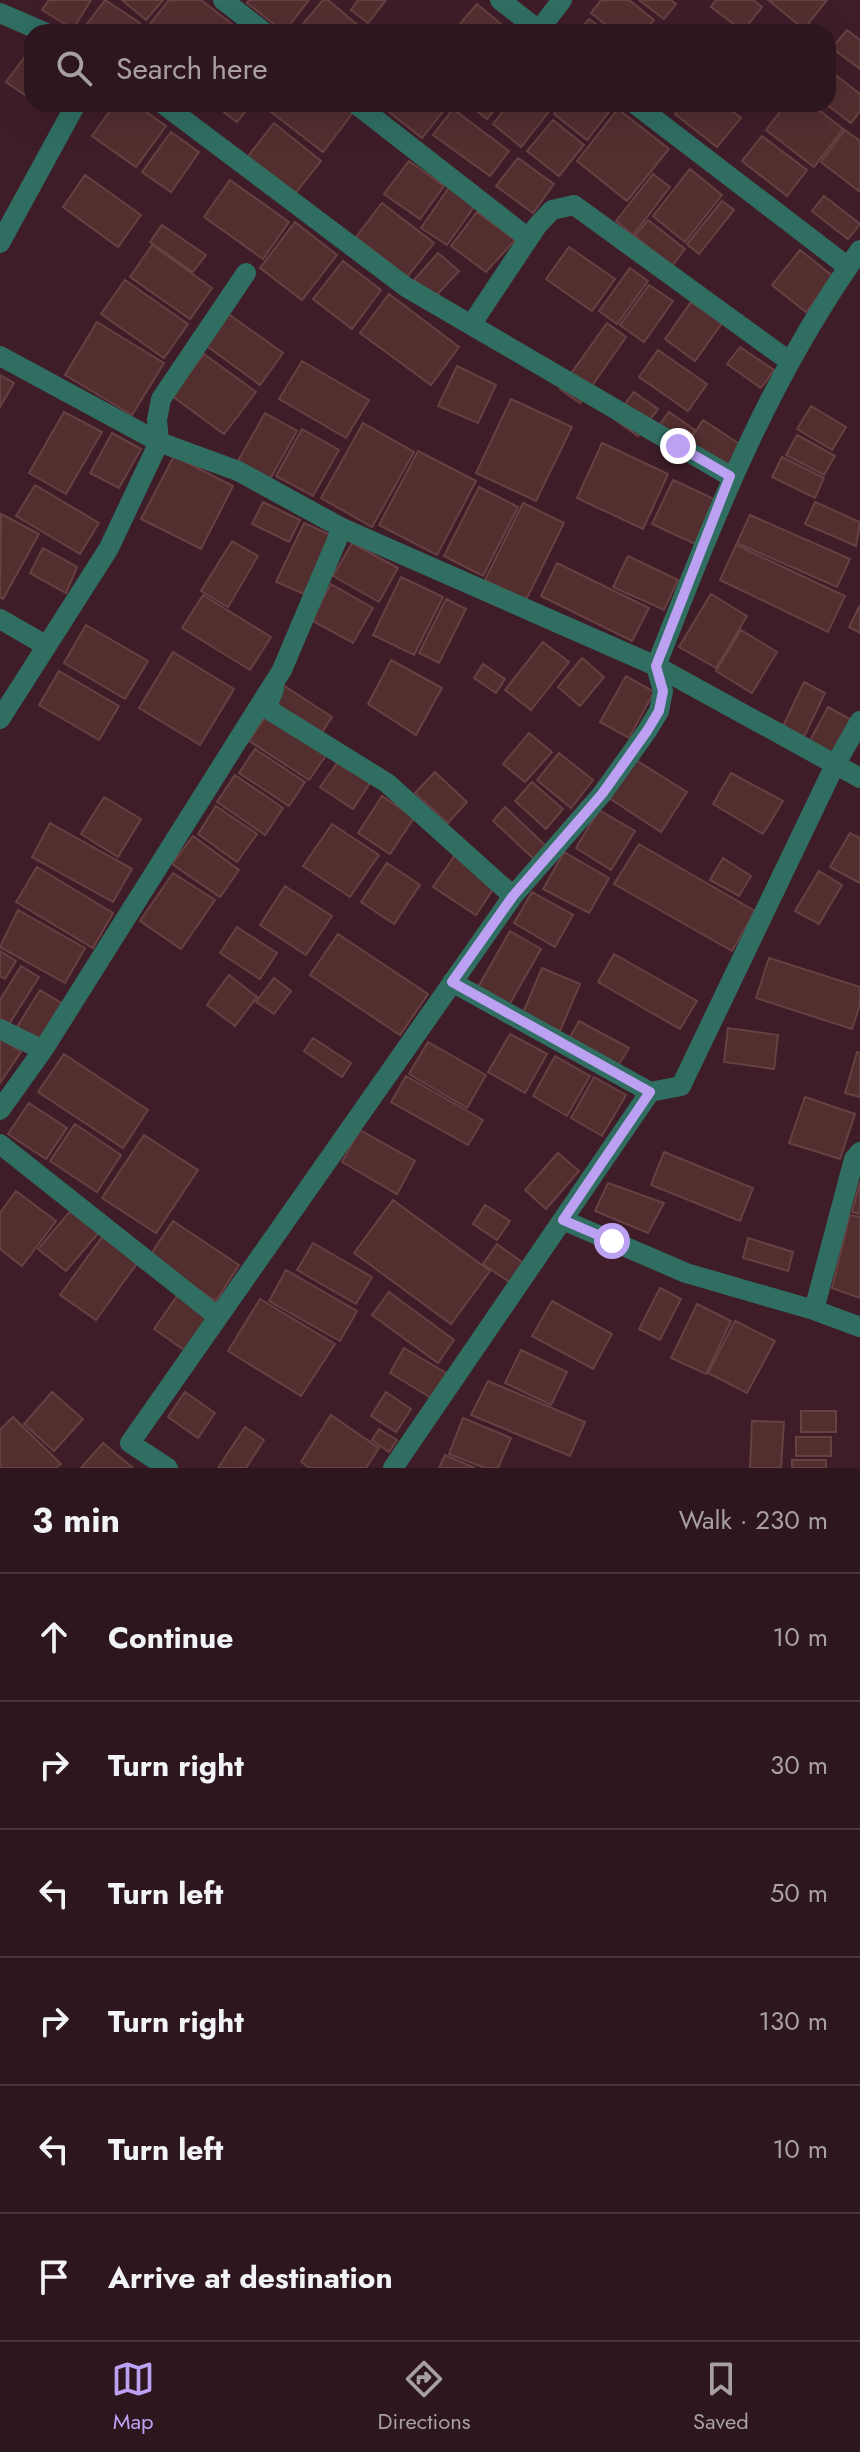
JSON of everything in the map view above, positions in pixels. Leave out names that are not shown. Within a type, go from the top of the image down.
[{"type":"street","points":[[223,0],[254,24]]},
{"type":"street","points":[[500,0],[531,24]]},
{"type":"street","points":[[545,24],[562,0]]},
{"type":"street","points":[[0,13],[25,24]]},
{"type":"street","points":[[0,243],[72,112]]},
{"type":"street","points":[[174,112],[406,287],[730,476]]},
{"type":"street","points":[[366,112],[528,238]]},
{"type":"street","points":[[168,1468],[130,1443],[513,896],[602,794],[659,711],[663,691],[656,666],[730,476],[789,361],[854,259],[646,112]]},
{"type":"street","points":[[471,325],[528,238],[552,210],[574,205],[789,361]]},
{"type":"street","points":[[0,719],[109,548],[159,442],[157,420],[161,399],[246,273]]},
{"type":"street","points":[[0,356],[159,442],[238,471],[342,528],[656,666],[834,767],[860,778]]},
{"type":"street","points":[[342,528],[266,708],[387,783],[513,896]]},
{"type":"street","points":[[0,619],[45,645]]},
{"type":"street","points":[[0,1110],[43,1050],[282,670]]},
{"type":"street","points":[[452,982],[650,1092],[681,1086],[834,767],[860,721]]},
{"type":"street","points":[[0,1029],[43,1050]]},
{"type":"street","points":[[393,1468],[461,1373],[650,1092]]},
{"type":"street","points":[[0,1144],[217,1316]]},
{"type":"street","points":[[814,1310],[854,1159],[860,1152]]},
{"type":"street","points":[[563,1220],[686,1273],[814,1310],[860,1327]]},
{"type":"building","points":[[49,0],[91,0],[76,24],[65,24],[42,10]]},
{"type":"building","points":[[105,0],[140,23],[139,24],[87,24]]},
{"type":"building","points":[[122,0],[163,0],[146,20]]},
{"type":"building","points":[[169,0],[201,0],[232,24],[150,24]]},
{"type":"building","points":[[249,0],[309,0],[290,24],[274,24],[247,3]]},
{"type":"building","points":[[323,0],[328,0],[356,24],[303,24]]},
{"type":"building","points":[[358,0],[386,0],[368,23],[351,10]]},
{"type":"building","points":[[601,0],[629,0],[654,20],[651,24],[605,24],[591,13]]},
{"type":"building","points":[[639,0],[671,0],[676,4],[664,19]]},
{"type":"building","points":[[716,0],[753,0],[762,7],[749,24],[734,24],[711,7]]},
{"type":"building","points":[[768,0],[827,0],[808,24],[798,24]]},
{"type":"building","points":[[477,4],[501,24],[460,24]]},
{"type":"building","points":[[847,30],[860,40],[860,69],[836,51],[836,43]]},
{"type":"building","points":[[24,58],[24,94],[6,82]]},
{"type":"building","points":[[836,75],[860,94],[860,111],[851,123],[836,112]]},
{"type":"building","points":[[109,112],[146,112],[166,126],[136,167],[92,136]]},
{"type":"building","points":[[224,112],[245,112],[237,122]]},
{"type":"building","points":[[271,112],[353,112],[323,152]]},
{"type":"building","points":[[389,112],[442,112],[422,138]]},
{"type":"building","points":[[451,112],[457,112],[509,151],[490,176],[433,135]]},
{"type":"building","points":[[478,112],[493,112],[487,119]]},
{"type":"building","points":[[503,112],[549,112],[521,147],[493,124]]},
{"type":"building","points":[[556,112],[609,112],[587,140],[554,114]]},
{"type":"building","points":[[616,112],[622,112],[669,149],[627,201],[577,161]]},
{"type":"building","points":[[733,112],[741,118],[717,147],[675,114]]},
{"type":"building","points":[[780,112],[821,112],[843,129],[814,167],[766,130]]},
{"type":"building","points":[[553,120],[584,145],[559,176],[527,151]]},
{"type":"building","points":[[274,123],[321,161],[293,196],[245,160]]},
{"type":"building","points":[[845,130],[860,141],[860,192],[821,162]]},
{"type":"building","points":[[171,132],[199,152],[171,192],[142,172]]},
{"type":"building","points":[[762,136],[807,170],[787,196],[742,161]]},
{"type":"building","points":[[518,158],[554,184],[533,213],[496,186]]},
{"type":"building","points":[[409,161],[444,186],[420,219],[384,194]]},
{"type":"building","points":[[690,169],[722,195],[685,242],[653,216]]},
{"type":"building","points":[[653,174],[670,187],[633,235],[616,221]]},
{"type":"building","points":[[85,175],[141,215],[118,247],[63,207]]},
{"type":"building","points":[[230,180],[289,222],[263,259],[204,217]]},
{"type":"building","points":[[450,186],[476,204],[447,245],[421,228]]},
{"type":"building","points":[[824,196],[860,224],[848,239],[812,211]]},
{"type":"building","points":[[722,201],[734,210],[699,254],[687,244]]},
{"type":"building","points":[[382,203],[434,243],[407,277],[356,237]]},
{"type":"building","points":[[477,212],[515,240],[486,272],[451,246]]},
{"type":"building","points":[[648,220],[685,249],[672,266],[635,236]]},
{"type":"building","points":[[295,222],[337,255],[302,300],[260,268]]},
{"type":"building","points":[[162,225],[206,255],[193,272],[150,242]]},
{"type":"building","points":[[152,245],[212,288],[190,319],[130,277]]},
{"type":"building","points":[[569,247],[615,279],[592,311],[546,279]]},
{"type":"building","points":[[800,250],[834,277],[806,312],[772,285]]},
{"type":"building","points":[[438,253],[459,271],[435,297],[414,280]]},
{"type":"building","points":[[343,261],[381,290],[352,329],[313,299]]},
{"type":"building","points":[[630,268],[648,281],[617,324],[599,311]]},
{"type":"building","points":[[125,280],[188,324],[164,358],[101,314]]},
{"type":"building","points":[[649,285],[673,301],[644,342],[620,325]]},
{"type":"building","points":[[389,294],[459,347],[431,385],[360,333]]},
{"type":"building","points":[[691,302],[722,323],[695,361],[665,339]]},
{"type":"building","points":[[227,313],[283,353],[260,385],[204,344]]},
{"type":"building","points":[[97,322],[164,363],[132,415],[65,375]]},
{"type":"building","points":[[607,323],[626,337],[580,403],[560,389]]},
{"type":"building","points":[[740,347],[774,370],[761,388],[727,364]]},
{"type":"building","points":[[658,350],[707,384],[688,411],[639,377]]},
{"type":"building","points":[[204,354],[256,392],[224,434],[172,396]]},
{"type":"building","points":[[302,361],[369,400],[346,438],[279,399]]},
{"type":"building","points":[[457,366],[496,385],[478,423],[438,406]]},
{"type":"building","points":[[0,375],[14,383],[0,407]]},
{"type":"building","points":[[634,392],[658,409],[638,436],[614,419]]},
{"type":"building","points":[[511,399],[572,427],[536,501],[476,473]]},
{"type":"building","points":[[811,406],[846,427],[832,450],[797,429]]},
{"type":"building","points":[[64,412],[102,432],[66,494],[29,473]]},
{"type":"building","points":[[669,412],[695,430],[676,455],[651,437]]},
{"type":"building","points":[[265,413],[297,431],[270,479],[238,461]]},
{"type":"building","points":[[703,420],[741,445],[722,474],[684,450]]},
{"type":"building","points":[[363,423],[414,452],[372,527],[321,498]]},
{"type":"building","points":[[302,429],[339,450],[313,496],[276,476]]},
{"type":"building","points":[[112,433],[141,449],[119,488],[90,473]]},
{"type":"building","points":[[797,435],[835,456],[824,475],[786,455]]},
{"type":"building","points":[[602,443],[668,474],[643,529],[577,498]]},
{"type":"building","points":[[418,451],[476,481],[437,555],[379,525]]},
{"type":"building","points":[[174,456],[233,486],[201,549],[141,519]]},
{"type":"building","points":[[782,457],[824,478],[815,498],[772,477]]},
{"type":"building","points":[[673,480],[716,500],[695,544],[652,524]]},
{"type":"building","points":[[35,485],[99,523],[80,554],[16,516]]},
{"type":"building","points":[[479,487],[518,507],[483,576],[444,556]]},
{"type":"building","points":[[263,502],[300,520],[289,542],[252,524]]},
{"type":"building","points":[[815,502],[860,522],[856,546],[805,524]]},
{"type":"building","points":[[523,503],[564,523],[526,600],[485,580]]},
{"type":"building","points":[[1,514],[39,534],[3,599],[0,597]]},
{"type":"building","points":[[750,515],[850,559],[837,587],[737,543]]},
{"type":"building","points":[[304,523],[331,535],[304,594],[276,582]]},
{"type":"building","points":[[232,541],[258,556],[228,607],[201,591]]},
{"type":"building","points":[[352,543],[398,568],[379,602],[333,576]]},
{"type":"building","points":[[736,545],[845,596],[828,632],[720,580]]},
{"type":"building","points":[[43,548],[77,567],[66,593],[30,573]]},
{"type":"building","points":[[628,556],[678,580],[664,610],[613,587]]},
{"type":"building","points":[[557,563],[649,608],[632,641],[541,596]]},
{"type":"building","points":[[401,577],[443,597],[414,655],[373,635]]},
{"type":"building","points":[[331,584],[373,608],[353,643],[311,620]]},
{"type":"building","points":[[711,594],[747,616],[716,668],[679,647]]},
{"type":"building","points":[[203,595],[271,637],[250,670],[182,628]]},
{"type":"building","points":[[446,599],[466,609],[439,663],[419,653]]},
{"type":"building","points":[[860,605],[860,633],[849,627]]},
{"type":"building","points":[[86,625],[148,661],[125,699],[64,663]]},
{"type":"building","points":[[741,630],[777,652],[752,693],[716,671]]},
{"type":"building","points":[[543,642],[569,662],[531,710],[505,690]]},
{"type":"building","points":[[173,652],[234,689],[200,745],[139,708]]},
{"type":"building","points":[[582,658],[604,677],[580,706],[558,687]]},
{"type":"building","points":[[391,660],[442,688],[416,735],[368,704]]},
{"type":"building","points":[[483,664],[505,679],[496,693],[474,678]]},
{"type":"building","points":[[59,671],[119,706],[99,740],[39,705]]},
{"type":"building","points":[[626,676],[654,692],[629,738],[600,722]]},
{"type":"building","points":[[804,682],[825,693],[804,737],[783,726]]},
{"type":"building","points":[[283,685],[332,717],[320,735],[272,702]]},
{"type":"building","points":[[828,707],[857,723],[837,759],[808,744]]},
{"type":"building","points":[[267,714],[327,754],[309,780],[249,741]]},
{"type":"building","points":[[529,733],[552,752],[525,782],[503,764]]},
{"type":"building","points":[[255,749],[305,782],[289,806],[239,773]]},
{"type":"building","points":[[559,753],[593,780],[571,808],[537,780]]},
{"type":"building","points":[[340,759],[372,780],[353,809],[320,787]]},
{"type":"building","points":[[634,759],[687,792],[661,832],[609,798]]},
{"type":"building","points":[[435,772],[467,802],[448,823],[415,793]]},
{"type":"building","points":[[731,773],[783,801],[763,834],[713,804]]},
{"type":"building","points":[[235,775],[283,808],[265,835],[217,802]]},
{"type":"building","points":[[532,782],[563,809],[546,829],[515,801]]},
{"type":"building","points":[[382,796],[414,818],[390,854],[358,833]]},
{"type":"building","points":[[104,797],[141,819],[118,857],[81,834]]},
{"type":"building","points":[[216,806],[257,834],[237,862],[198,834]]},
{"type":"building","points":[[505,807],[546,846],[534,859],[493,821]]},
{"type":"building","points":[[599,810],[635,831],[611,870],[576,848]]},
{"type":"building","points":[[50,823],[132,869],[113,902],[32,857]]},
{"type":"building","points":[[332,824],[379,855],[350,897],[303,866]]},
{"type":"building","points":[[850,833],[860,838],[860,883],[830,867]]},
{"type":"building","points":[[193,836],[239,870],[220,897],[172,864]]},
{"type":"building","points":[[639,844],[755,911],[732,951],[614,884]]},
{"type":"building","points":[[564,852],[609,878],[589,913],[543,889]]},
{"type":"building","points":[[455,855],[496,885],[476,915],[433,887]]},
{"type":"building","points":[[723,858],[751,876],[739,896],[710,880]]},
{"type":"building","points":[[387,863],[420,885],[394,924],[361,902]]},
{"type":"building","points":[[37,867],[113,913],[93,948],[16,902]]},
{"type":"building","points":[[819,871],[842,885],[819,924],[795,911]]},
{"type":"building","points":[[173,873],[215,900],[181,949],[140,921]]},
{"type":"building","points":[[285,886],[332,916],[306,955],[260,925]]},
{"type":"building","points":[[532,892],[573,915],[555,947],[514,923]]},
{"type":"building","points":[[18,910],[85,948],[65,983],[0,947]]},
{"type":"building","points":[[237,927],[277,953],[260,979],[220,953]]},
{"type":"building","points":[[510,931],[541,949],[508,1007],[477,989]]},
{"type":"building","points":[[338,934],[428,994],[400,1035],[310,975]]},
{"type":"building","points":[[0,951],[16,961],[5,979],[0,976]]},
{"type":"building","points":[[614,954],[697,1001],[680,1029],[598,982]]},
{"type":"building","points":[[769,958],[860,987],[860,1004],[852,1029],[756,998]]},
{"type":"building","points":[[21,966],[39,977],[9,1024],[0,1018],[0,1000]]},
{"type":"building","points":[[542,968],[580,984],[560,1031],[522,1015]]},
{"type":"building","points":[[229,975],[257,997],[235,1026],[207,1005]]},
{"type":"building","points":[[274,978],[291,991],[274,1014],[256,1002]]},
{"type":"building","points":[[40,990],[63,1004],[40,1041],[17,1027]]},
{"type":"building","points":[[579,1021],[629,1048],[618,1066],[569,1039]]},
{"type":"building","points":[[728,1028],[778,1035],[774,1069],[724,1062]]},
{"type":"building","points":[[510,1034],[547,1054],[525,1093],[488,1072]]},
{"type":"building","points":[[0,1038],[21,1052],[0,1083]]},
{"type":"building","points":[[313,1038],[351,1063],[342,1077],[304,1051]]},
{"type":"building","points":[[428,1042],[486,1075],[467,1108],[409,1074]]},
{"type":"building","points":[[857,1052],[860,1053],[860,1097],[845,1093]]},
{"type":"building","points":[[64,1054],[148,1110],[123,1148],[38,1092]]},
{"type":"building","points":[[555,1056],[590,1076],[567,1116],[533,1096]]},
{"type":"building","points":[[406,1076],[483,1120],[468,1145],[391,1102]]},
{"type":"building","points":[[594,1077],[626,1095],[602,1136],[571,1118]]},
{"type":"building","points":[[805,1097],[855,1114],[840,1159],[789,1143]]},
{"type":"building","points":[[29,1103],[67,1128],[46,1159],[8,1134]]},
{"type":"building","points":[[75,1124],[121,1155],[97,1192],[50,1161]]},
{"type":"building","points":[[360,1130],[415,1161],[397,1194],[342,1162]]},
{"type":"building","points":[[144,1135],[198,1170],[156,1233],[102,1198]]},
{"type":"building","points":[[664,1152],[753,1188],[740,1221],[651,1185]]},
{"type":"building","points":[[558,1153],[579,1171],[546,1209],[525,1190]]},
{"type":"building","points":[[860,1181],[860,1214],[852,1212]]},
{"type":"building","points":[[608,1183],[664,1203],[648,1233],[595,1211]]},
{"type":"building","points":[[16,1191],[56,1221],[22,1266],[0,1249],[0,1213]]},
{"type":"building","points":[[393,1200],[490,1271],[451,1324],[354,1253]]},
{"type":"building","points":[[485,1205],[510,1221],[497,1240],[473,1224]]},
{"type":"building","points":[[73,1208],[100,1231],[66,1271],[38,1249]]},
{"type":"building","points":[[850,1215],[860,1217],[860,1298],[832,1288]]},
{"type":"building","points":[[173,1221],[239,1265],[216,1301],[149,1257]]},
{"type":"building","points":[[102,1237],[138,1262],[96,1320],[60,1295]]},
{"type":"building","points":[[748,1238],[793,1252],[788,1271],[743,1258]]},
{"type":"building","points":[[313,1243],[372,1277],[356,1304],[297,1270]]},
{"type":"building","points":[[497,1244],[526,1265],[512,1284],[483,1264]]},
{"type":"building","points":[[286,1270],[357,1311],[340,1341],[269,1301]]},
{"type":"building","points":[[660,1288],[681,1299],[660,1340],[639,1329]]},
{"type":"building","points":[[180,1292],[216,1318],[190,1354],[154,1329]]},
{"type":"building","points":[[389,1292],[454,1340],[438,1363],[372,1315]]},
{"type":"building","points":[[260,1299],[335,1344],[301,1396],[228,1351]]},
{"type":"building","points":[[552,1301],[612,1334],[593,1369],[532,1336]]},
{"type":"building","points":[[697,1304],[731,1321],[706,1374],[671,1358]]},
{"type":"building","points":[[735,1321],[775,1341],[747,1393],[708,1373]]},
{"type":"building","points":[[404,1348],[453,1377],[436,1401],[390,1373]]},
{"type":"building","points":[[521,1350],[567,1372],[551,1405],[505,1383]]},
{"type":"building","points":[[488,1381],[585,1422],[570,1456],[471,1415]]},
{"type":"building","points":[[52,1392],[83,1419],[54,1451],[24,1424]]},
{"type":"building","points":[[185,1392],[215,1413],[198,1438],[168,1417]]},
{"type":"building","points":[[386,1392],[411,1409],[396,1432],[371,1416]]},
{"type":"building","points":[[801,1411],[836,1411],[836,1432],[801,1432]]},
{"type":"building","points":[[331,1415],[379,1448],[366,1468],[310,1468],[301,1462]]},
{"type":"building","points":[[13,1417],[61,1464],[56,1468],[0,1468],[0,1430]]},
{"type":"building","points":[[463,1418],[511,1438],[498,1468],[485,1468],[449,1454]]},
{"type":"building","points":[[752,1421],[784,1422],[781,1468],[750,1468]]},
{"type":"building","points":[[245,1427],[264,1440],[246,1468],[218,1468]]},
{"type":"building","points":[[379,1429],[397,1440],[389,1452],[372,1440]]},
{"type":"building","points":[[796,1437],[831,1437],[831,1456],[796,1456]]},
{"type":"building","points":[[103,1443],[133,1468],[81,1468]]},
{"type":"building","points":[[445,1455],[475,1468],[439,1468]]},
{"type":"building","points":[[792,1460],[826,1460],[826,1468],[792,1468]]},
{"type":"route","points":[[612,1241],[563,1220],[650,1092],[452,982],[513,896],[602,794],[659,711],[663,691],[656,666],[730,476],[678,446]]}]
